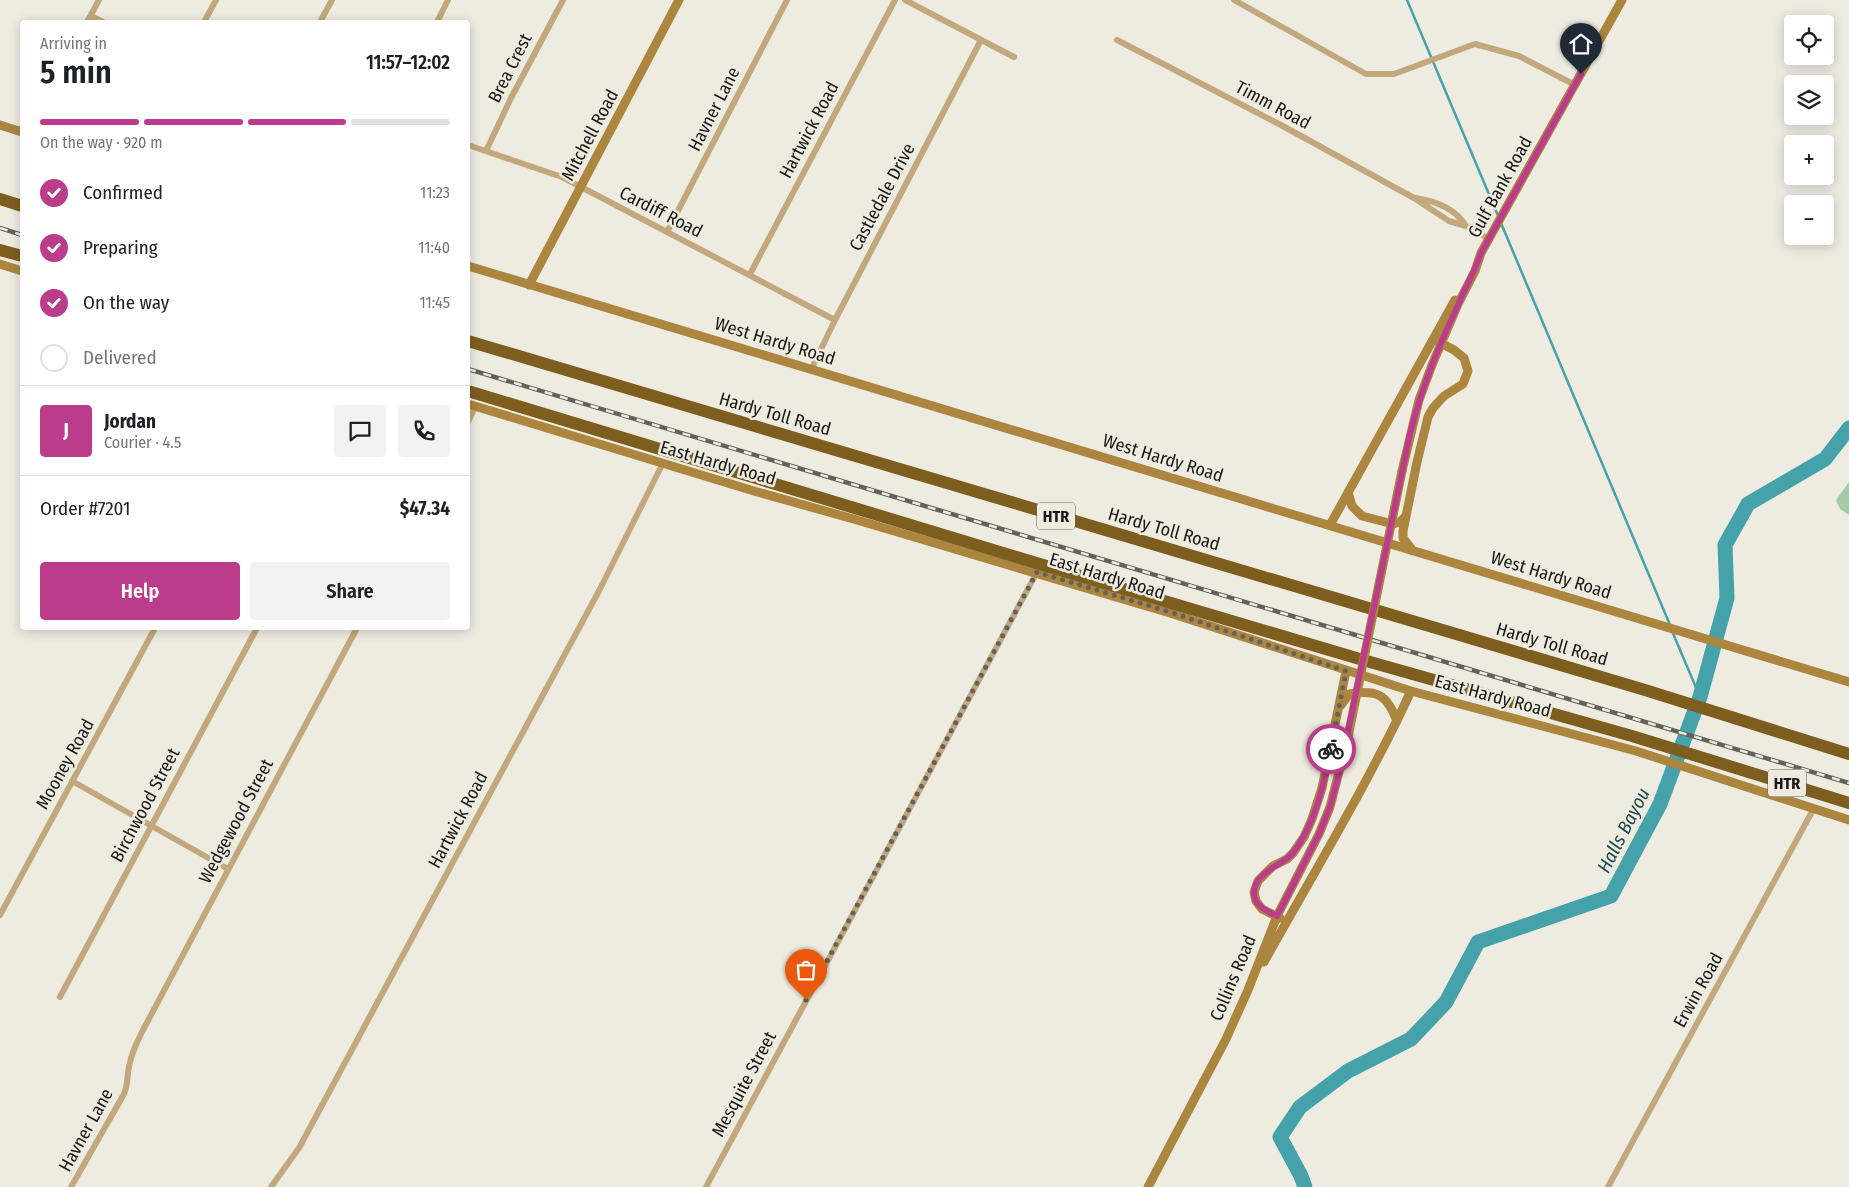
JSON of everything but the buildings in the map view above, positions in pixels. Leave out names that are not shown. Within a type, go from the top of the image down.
[{"type":"highway","points":[[0,199],[20,205]]},
{"type":"highway","points":[[0,250],[20,255]]},
{"type":"highway","name":"Hardy Toll Road","points":[[470,342],[1645,690],[1849,754]]},
{"type":"highway","name":"HTR","points":[[470,392],[1363,660],[1728,764],[1848,803]]},
{"type":"main road","name":"Mitchell Road","points":[[530,285],[679,0]]},
{"type":"main road","name":"Gulf Bank Road","points":[[1382,572],[1402,470],[1419,400],[1458,304],[1475,271],[1481,253],[1622,0]]},
{"type":"main road","points":[[0,125],[20,131]]},
{"type":"main road","points":[[1330,525],[1481,253]]},
{"type":"main road","points":[[0,264],[20,270]]},
{"type":"main road","name":"West Hardy Road","points":[[470,267],[1849,682]]},
{"type":"main road","points":[[1413,551],[1404,538],[1403,531],[1416,462],[1428,417],[1444,396],[1463,384],[1468,371],[1464,358],[1433,338]]},
{"type":"main road","name":"East Hardy Road","points":[[472,406],[1170,612],[1411,691],[1636,751],[1849,820]]},
{"type":"main road","points":[[1348,492],[1352,506],[1362,516],[1393,524],[1400,522],[1406,516]]},
{"type":"main road","name":"Collins Road","points":[[1148,1187],[1226,1039],[1248,990],[1277,916],[1319,834],[1330,807],[1348,737],[1382,572]]},
{"type":"main road","points":[[1286,922],[1262,909],[1256,901],[1254,892],[1258,881],[1273,866],[1286,859],[1292,853],[1304,837],[1312,819],[1322,788],[1340,708],[1346,671]]},
{"type":"main road","points":[[1248,990],[1397,721],[1411,691]]},
{"type":"main road","points":[[1340,708],[1349,694],[1362,692],[1381,695],[1390,703],[1397,721]]},
{"type":"street","points":[[89,19],[99,0]]},
{"type":"street","points":[[205,20],[216,0]]},
{"type":"street","points":[[321,20],[332,0]]},
{"type":"street","points":[[437,20],[448,0]]},
{"type":"street","name":"Brea Crest","points":[[486,151],[511,98],[563,0]]},
{"type":"street","name":"Havner Lane","points":[[667,232],[787,0]]},
{"type":"street","name":"Hartwick Road","points":[[750,274],[895,0]]},
{"type":"street","points":[[905,0],[1014,57]]},
{"type":"street","points":[[1234,0],[1366,74],[1394,74],[1475,44],[1519,56],[1575,85]]},
{"type":"street","name":"Castledale Drive","points":[[811,370],[835,320],[981,40]]},
{"type":"street","name":"Timm Road","points":[[1117,40],[1281,125],[1414,198],[1449,221],[1491,236]]},
{"type":"street","name":"Cardiff Road","points":[[470,146],[562,178],[581,187],[835,320]]},
{"type":"street","name":"Timm Road","points":[[1414,198],[1441,204],[1455,212],[1466,226]]},
{"type":"street","name":"Hartwick Road","points":[[271,1187],[299,1148],[600,589],[664,464]]},
{"type":"street","name":"Mesquite Street","points":[[706,1187],[1037,572]]},
{"type":"street","name":"Mooney Road","points":[[0,914],[154,630]]},
{"type":"street","name":"Birchwood Street","points":[[60,997],[256,630]]},
{"type":"street","name":"Wedgewood Street","points":[[143,1030],[356,630]]},
{"type":"street","points":[[72,781],[228,868]]},
{"type":"street","name":"Erwin Road","points":[[1608,1187],[1814,808]]},
{"type":"street","name":"Havner Lane","points":[[71,1187],[124,1094],[132,1054],[143,1030]]},
{"type":"green space","points":[[1849,482],[1849,515],[1840,509],[1836,500]]},
{"type":"waterway","points":[[1407,0],[1499,218]]},
{"type":"waterway","points":[[1501,223],[1670,625]]},
{"type":"waterway","name":"Halls Bayou","points":[[1305,1187],[1280,1137],[1300,1107],[1348,1071],[1411,1039],[1446,1002],[1478,942],[1611,896],[1660,804],[1700,697],[1727,598],[1725,545],[1748,504],[1825,459],[1849,428]]},
{"type":"waterway","points":[[1672,631],[1700,697]]},
{"type":"railway","points":[[0,228],[20,234]]},
{"type":"railway","points":[[470,370],[1849,783]]},
{"type":"way so far","points":[[806,1000],[1037,572],[1170,612],[1346,671],[1331,749]]},
{"type":"route","points":[[1331,749],[1322,788],[1304,837],[1286,859],[1273,866],[1258,881],[1254,892],[1256,901],[1262,909],[1277,916],[1319,834],[1330,807],[1348,737],[1410,434],[1419,400],[1432,364],[1458,304],[1475,271],[1481,253],[1581,74]]}]
